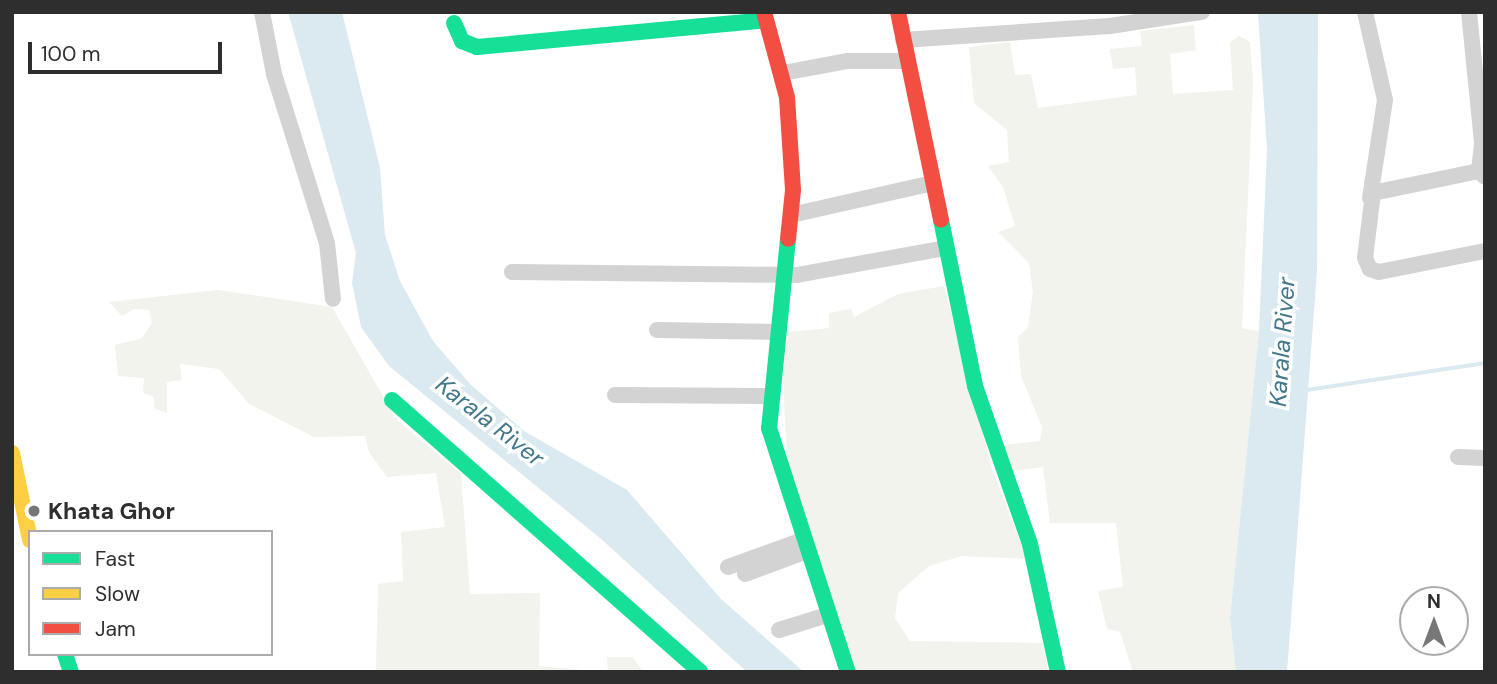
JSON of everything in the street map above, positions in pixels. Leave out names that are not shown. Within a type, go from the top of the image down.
[{"type":"street","points":[[262,12],[269,52],[327,243],[333,299]]},
{"type":"street","points":[[898,12],[978,400],[1030,544],[1058,672]]},
{"type":"street","points":[[903,40],[1110,26],[1202,12]]},
{"type":"street","points":[[1365,12],[1385,100],[1370,198],[1365,258],[1370,269],[1400,270],[1485,251]]},
{"type":"street","points":[[1370,198],[1396,186],[1482,174],[1478,31],[1469,12]]},
{"type":"street","points":[[453,23],[462,41],[477,47],[765,16],[783,73],[792,139],[791,215],[768,396],[772,445],[848,672]]},
{"type":"street","points":[[783,73],[848,61],[907,61]]},
{"type":"street","points":[[791,215],[933,183]]},
{"type":"street","points":[[512,272],[783,275],[822,273],[946,247]]},
{"type":"street","points":[[657,330],[775,332]]},
{"type":"street","points":[[615,395],[768,396]]},
{"type":"street","points":[[392,400],[700,672]]},
{"type":"street","points":[[12,453],[28,530]]},
{"type":"street","points":[[1458,457],[1485,458]]},
{"type":"street","points":[[727,566],[805,545]]},
{"type":"street","points":[[745,574],[805,545]]},
{"type":"street","points":[[779,630],[827,615]]},
{"type":"shaded area","points":[[1194,25],[1196,50],[1170,54],[1173,94],[1233,90],[1230,42],[1239,36],[1250,42],[1253,83],[1242,328],[1259,331],[1230,618],[1236,672],[1133,672],[1120,632],[1107,629],[1098,591],[1123,587],[1116,523],[1050,523],[1043,467],[1012,471],[1004,445],[1040,441],[1042,427],[1021,376],[1018,337],[1028,327],[1033,292],[1029,263],[998,232],[1015,226],[1003,187],[988,166],[1009,162],[1007,130],[974,103],[969,47],[1010,42],[1015,75],[1031,74],[1038,108],[1137,95],[1135,67],[1113,69],[1110,49],[1142,46],[1140,31]]},
{"type":"shaded area","points":[[944,286],[992,469],[1027,559],[962,556],[929,566],[898,593],[895,618],[910,641],[1043,643],[1048,672],[852,672],[787,462],[783,378],[788,332],[829,328],[829,313],[851,309],[854,317],[898,294]]},
{"type":"shaded area","points":[[218,290],[332,307],[396,419],[461,474],[470,594],[540,593],[539,666],[606,672],[376,672],[378,584],[403,581],[401,532],[445,527],[436,473],[387,477],[369,452],[365,436],[314,437],[249,404],[219,369],[180,364],[182,380],[167,382],[167,413],[154,408],[154,397],[143,393],[144,378],[118,376],[115,345],[142,338],[152,323],[149,310],[134,309],[122,316],[109,302]]},
{"type":"shaded area","points":[[607,657],[633,657],[643,672],[608,672]]},
{"type":"water","name":"Karala River","points":[[288,12],[342,12],[380,168],[385,235],[400,281],[433,341],[471,385],[524,431],[627,490],[721,599],[804,672],[747,672],[600,538],[389,366],[361,327],[352,283],[356,253]]},
{"type":"water","name":"Karala River","points":[[1258,12],[1318,12],[1317,271],[1287,672],[1236,672],[1230,618],[1259,331],[1267,150]]},
{"type":"waterway","points":[[1307,390],[1485,363]]},
{"type":"traffic: fast","points":[[454,23],[462,41],[477,47],[766,20]]},
{"type":"traffic: fast","points":[[941,220],[975,386],[1030,544],[1058,672]]},
{"type":"traffic: fast","points":[[788,239],[769,428],[848,672]]},
{"type":"traffic: fast","points":[[392,400],[700,672]]},
{"type":"traffic: fast","points":[[66,656],[71,672]]},
{"type":"traffic: slow","points":[[12,453],[28,530]]},
{"type":"traffic: jam","points":[[764,12],[787,97],[793,190],[788,239]]},
{"type":"traffic: jam","points":[[898,12],[941,220]]},
{"type":"place","name":"Khata Ghor","points":[[34,511]]}]
